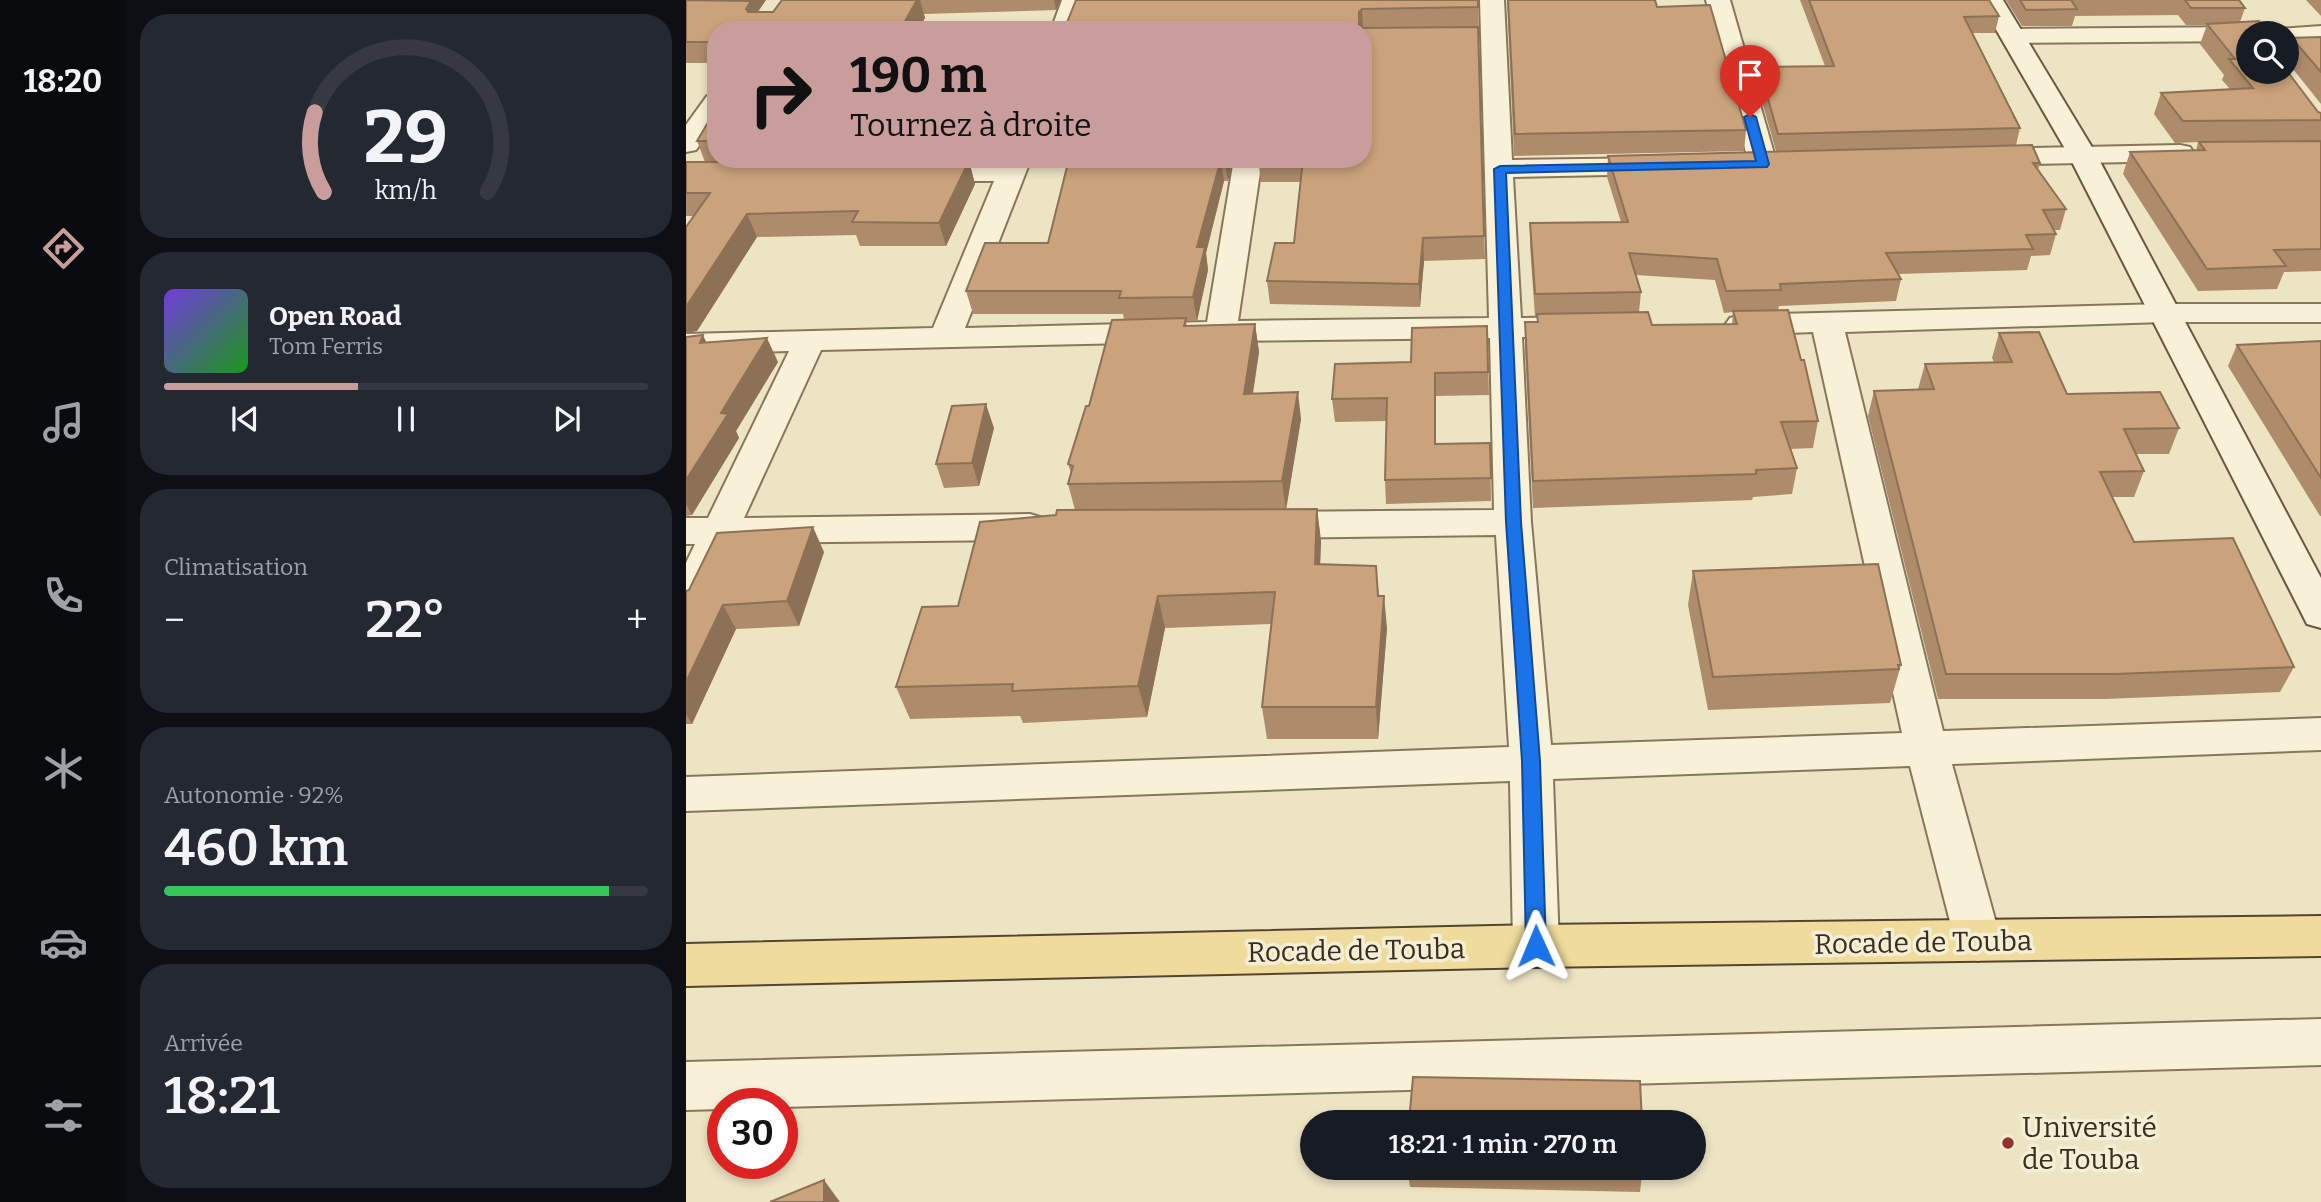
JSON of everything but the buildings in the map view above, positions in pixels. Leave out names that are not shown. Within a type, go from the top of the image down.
[{"type":"main road","name":"Rocade de Touba","points":[[686,965],[1536,946],[2321,936]]},
{"type":"street","points":[[1066,21],[1074,0]]},
{"type":"street","points":[[1492,0],[1479,38],[1500,169],[1513,522],[1531,761],[1536,946]]},
{"type":"street","points":[[1717,0],[1763,164]]},
{"type":"street","points":[[1992,0],[2082,154],[2321,614]]},
{"type":"street","points":[[2299,34],[2321,33]]},
{"type":"street","points":[[2015,36],[2236,34]]},
{"type":"street","points":[[686,144],[707,115]]},
{"type":"street","points":[[1957,158],[2202,153]]},
{"type":"street","points":[[1735,165],[1791,163]]},
{"type":"street","points":[[1500,169],[1680,166]]},
{"type":"street","points":[[890,173],[979,168]]},
{"type":"street","points":[[946,336],[1014,168]]},
{"type":"street","points":[[1221,331],[1247,168]]},
{"type":"street","points":[[1715,325],[2164,313],[2321,313]]},
{"type":"street","points":[[1827,323],[1926,747],[1978,941]]},
{"type":"street","points":[[686,344],[946,336],[1604,327]]},
{"type":"street","points":[[686,603],[703,530],[810,340]]},
{"type":"street","points":[[1235,525],[1513,522]]},
{"type":"street","points":[[703,530],[1068,526]]},
{"type":"street","points":[[686,794],[2321,734]]},
{"type":"street","points":[[686,1086],[2321,1042]]},
{"type":"place","name":"Université de Touba","points":[[2008,1143]]},
{"type":"route","points":[[1536,946],[1531,761],[1513,522],[1500,169],[1763,164],[1750,117]]}]
